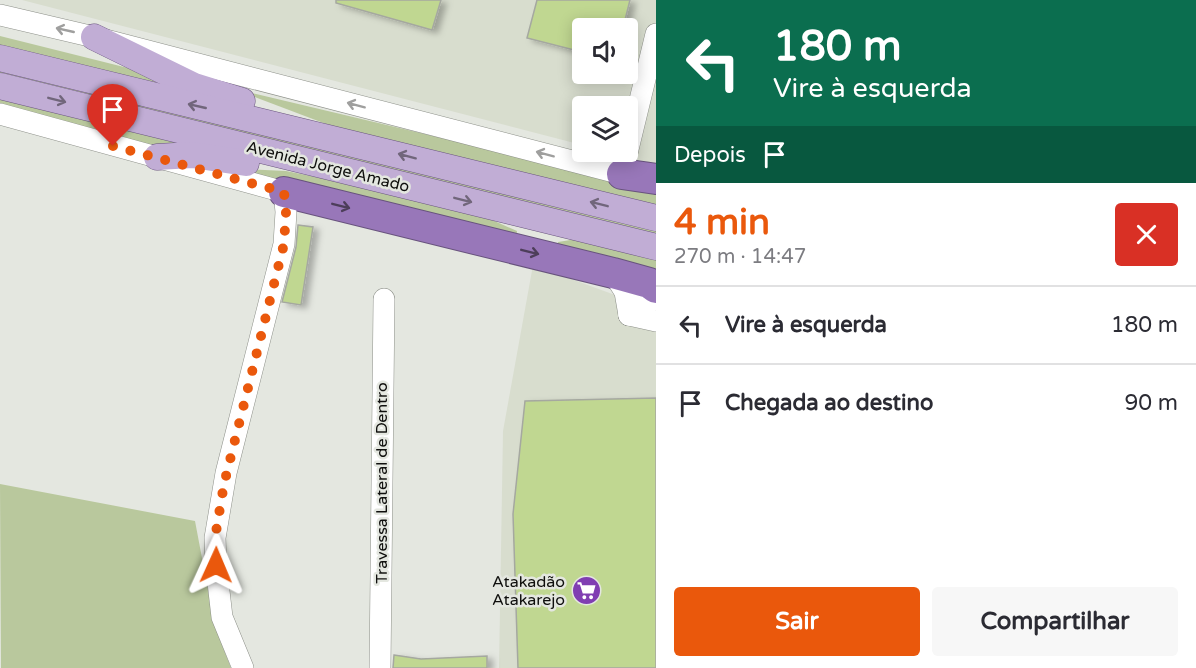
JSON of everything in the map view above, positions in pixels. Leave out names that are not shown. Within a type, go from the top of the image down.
[{"type":"highway","points":[[622,174],[656,179]]},
{"type":"highway","points":[[284,192],[613,273],[649,283],[656,288]]},
{"type":"main road","points":[[94,37],[194,86],[251,104],[330,137]]},
{"type":"main road","name":"Avenida Jorge Amado","points":[[0,58],[656,218]]},
{"type":"main road","name":"Avenida Jorge Amado","points":[[0,86],[656,247]]},
{"type":"main road","points":[[157,158],[192,154],[255,164],[272,163],[286,158]]},
{"type":"street","points":[[0,15],[94,37],[622,174],[656,34]]},
{"type":"street","points":[[0,114],[284,192],[286,212],[284,244],[226,473],[215,538],[222,617],[243,668]]},
{"type":"street","points":[[613,273],[625,292],[629,315]]},
{"type":"street","name":"Travessa Lateral de Dentro","points":[[380,668],[384,299]]},
{"type":"street","points":[[629,315],[635,307],[650,300],[656,300]]},
{"type":"street","points":[[629,315],[656,321]]},
{"type":"shaded area","points":[[22,0],[656,0],[656,164],[638,160],[638,96],[572,96],[572,142]]},
{"type":"shaded area","name":"Atakadão Atakarejo","points":[[533,265],[656,310],[656,668],[499,668],[503,431]]},
{"type":"green space","points":[[0,36],[144,72],[180,94],[0,51]]},
{"type":"green space","points":[[0,67],[656,228],[656,238],[0,80]]},
{"type":"green space","points":[[231,88],[656,189],[656,209],[371,141]]},
{"type":"green space","points":[[0,95],[250,157],[161,148],[69,125],[0,103]]},
{"type":"green space","points":[[192,161],[241,169],[286,171],[370,188],[481,215],[517,231],[516,242]]},
{"type":"green space","points":[[583,238],[656,257],[656,281],[558,254],[558,242]]},
{"type":"green space","points":[[0,484],[195,521],[215,627],[231,668],[1,668]]},
{"type":"building","points":[[336,0],[441,0],[432,30],[336,3]]},
{"type":"building","points":[[537,0],[630,0],[626,18],[572,18],[572,49],[527,38]]},
{"type":"building","points":[[298,225],[313,227],[301,305],[282,302],[296,247]]},
{"type":"building","name":"Atakadão Atakarejo","points":[[656,398],[656,668],[518,668],[513,514],[525,401]]},
{"type":"building","points":[[394,655],[421,659],[487,656],[487,668],[393,668]]},
{"type":"place","name":"Atakadão Atakarejo","points":[[586,591]]},
{"type":"route","points":[[113,146],[284,192],[286,212],[284,244],[224,484],[215,538],[216,565]]}]
